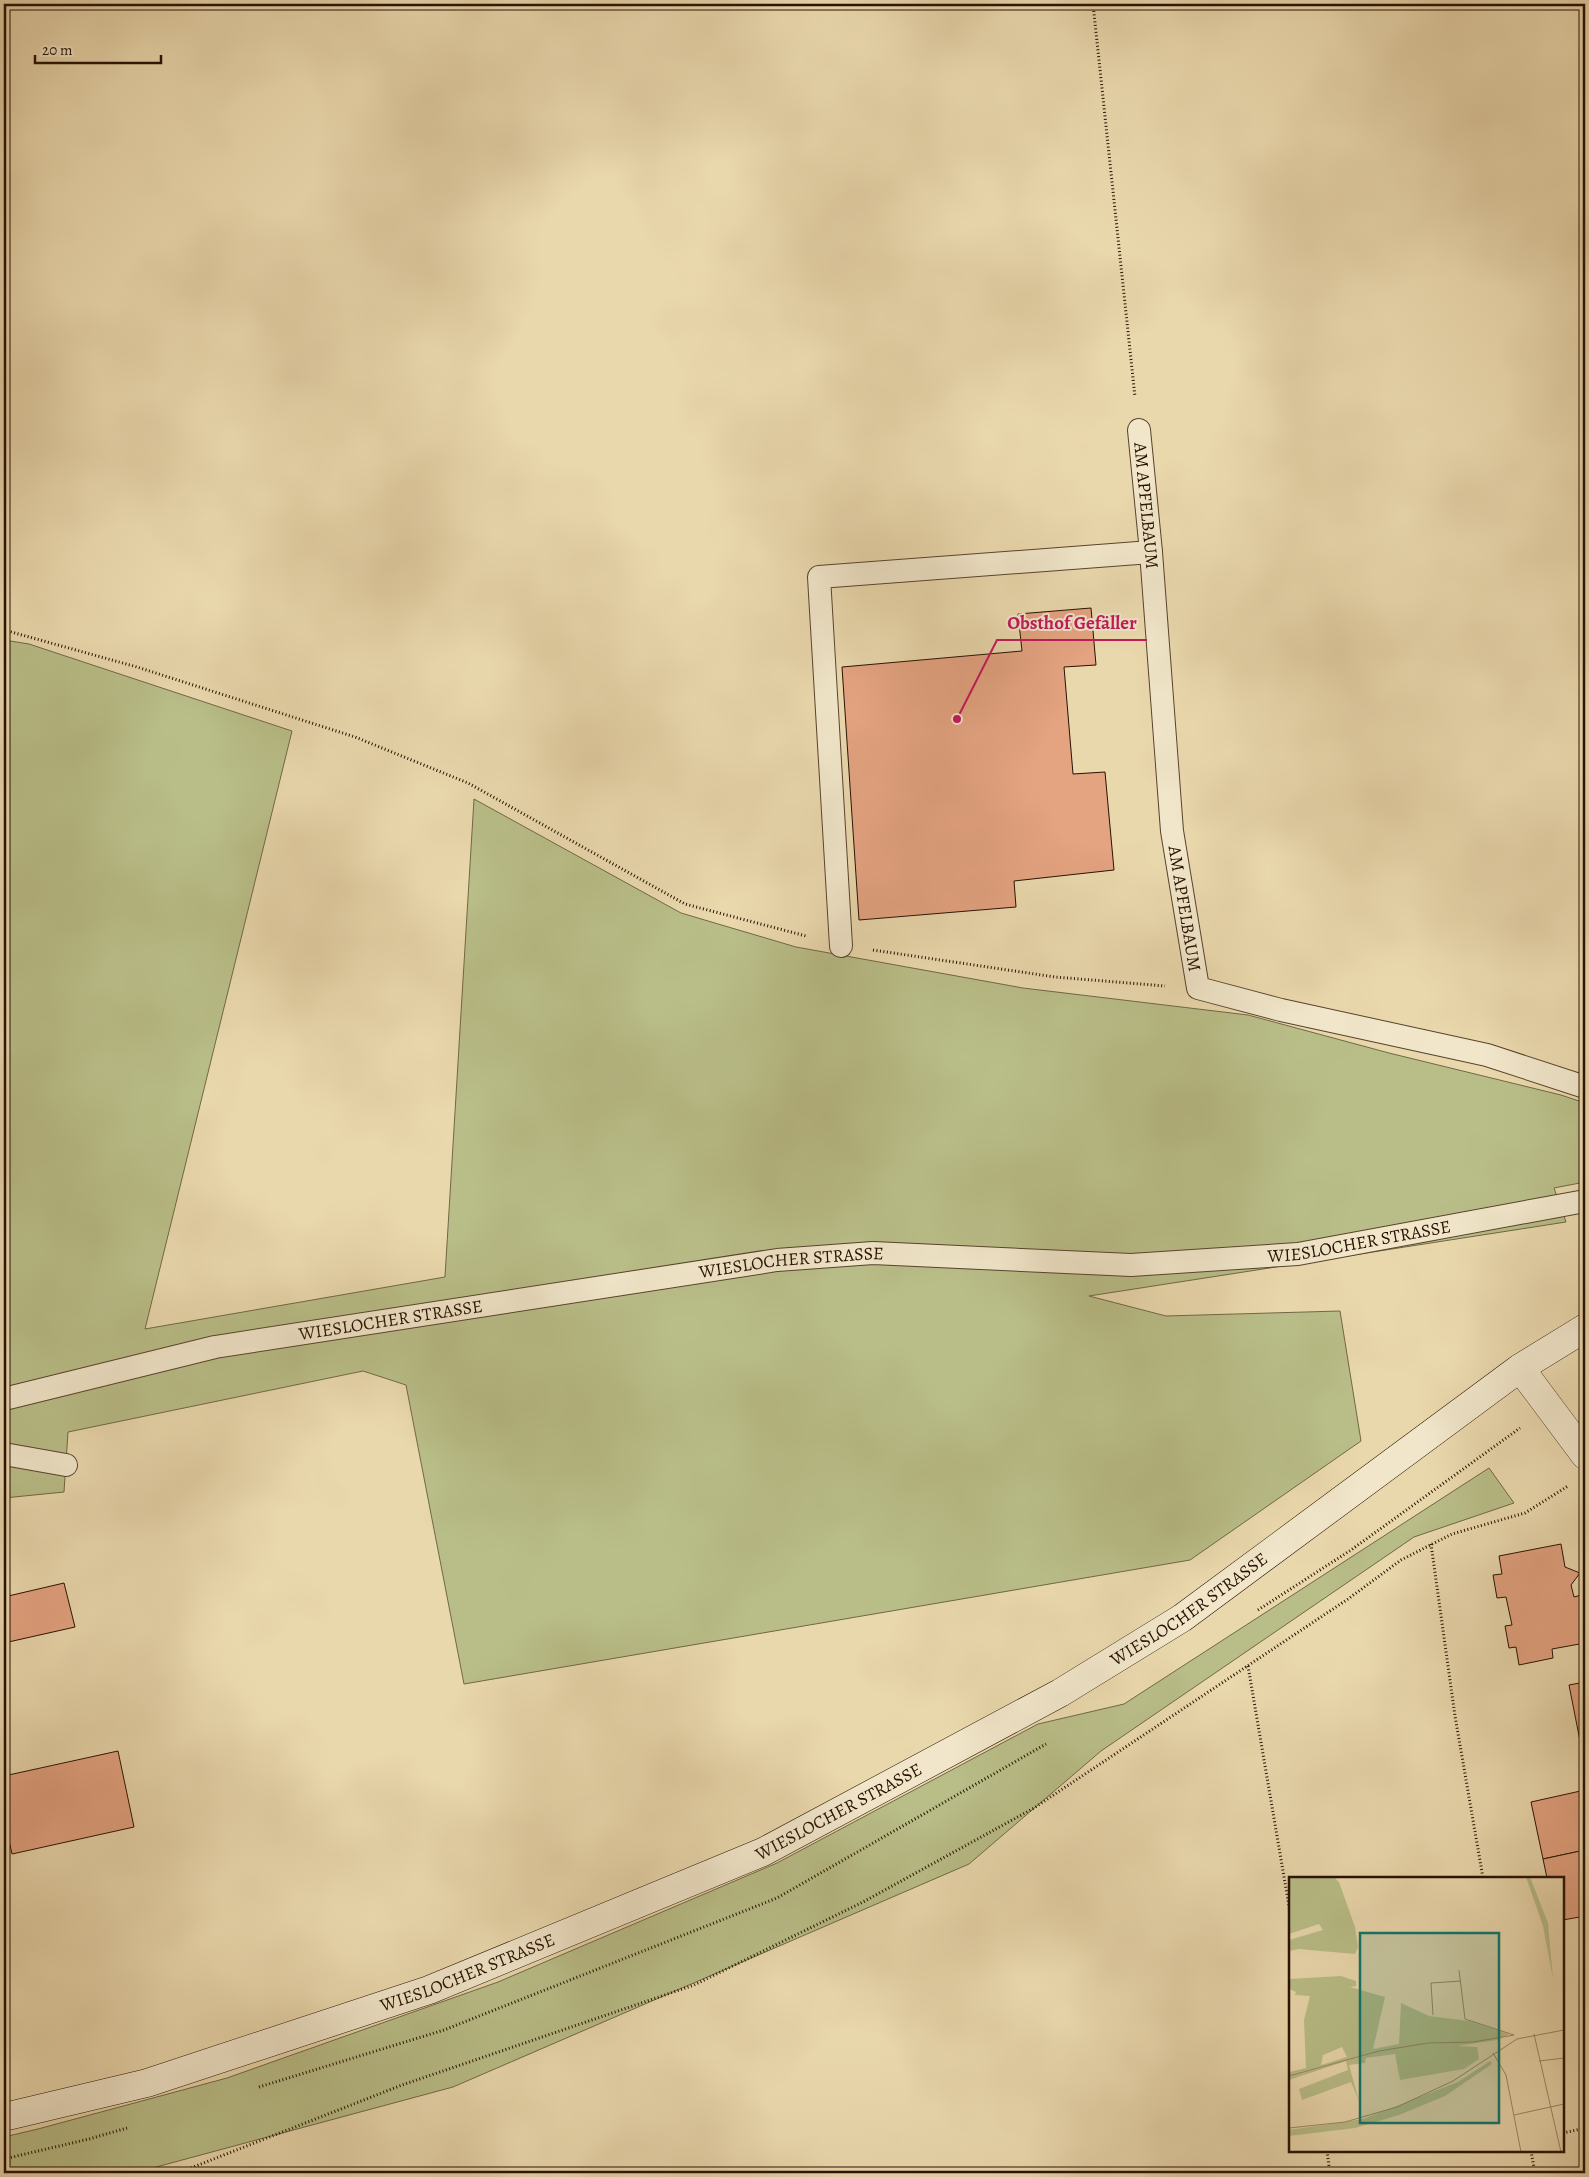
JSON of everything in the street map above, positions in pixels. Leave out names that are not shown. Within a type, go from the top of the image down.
[{"type":"main road","name":"WIESLOCHER STRASSE","points":[[4,2117],[147,2083],[429,1990],[763,1852],[1060,1693],[1182,1618],[1520,1368],[1585,1328]]},
{"type":"main road","points":[[1520,1368],[1585,1455]]},
{"type":"lane","name":"AM APFELBAUM","points":[[1139,430],[1151,552],[1172,831],[1198,988],[1281,1010],[1487,1055],[1585,1087]]},
{"type":"lane","points":[[840,946],[819,577],[1151,552]]},
{"type":"lane","name":"WIESLOCHER STRASSE","points":[[4,1399],[215,1347],[777,1260],[872,1253],[1131,1264],[1298,1254],[1585,1201]]},
{"type":"lane","points":[[4,1454],[66,1465]]},
{"type":"path","points":[[1093,4],[1139,430]]},
{"type":"path","points":[[4,630],[137,667],[355,737],[468,784],[685,904],[840,946],[1056,977],[1198,988]]},
{"type":"path","points":[[178,2173],[402,2086],[694,1986],[862,1902],[1034,1808],[1348,1599],[1401,1560],[1452,1534],[1525,1514],[1570,1485]]},
{"type":"path","points":[[1431,1544],[1455,1716],[1483,1877]]},
{"type":"path","points":[[1248,1666],[1289,1906]]},
{"type":"path","points":[[1564,2133],[1585,2128]]},
{"type":"path","points":[[1327,2152],[1330,2173]]},
{"type":"path","points":[[1531,2152],[1535,2173]]},
{"type":"green space","points":[[4,640],[29,644],[292,731],[145,1329],[445,1277],[474,799],[681,913],[796,947],[1023,988],[1248,1015],[1389,1053],[1561,1095],[1585,1103],[1585,1182],[1554,1188],[1566,1222],[1089,1296],[1166,1316],[1340,1311],[1361,1441],[1190,1560],[464,1684],[406,1385],[363,1371],[68,1432],[64,1492],[4,1498]]},
{"type":"green space","points":[[1489,1468],[1514,1503],[1414,1537],[1101,1751],[969,1864],[453,2087],[134,2173],[4,2173],[4,2137],[227,2078],[498,1982],[777,1863],[1038,1724],[1124,1704]]},
{"type":"building","points":[[1091,608],[1096,665],[1064,667],[1073,774],[1105,772],[1114,870],[1014,881],[1016,907],[859,920],[842,667],[1022,651],[1018,614]]},
{"type":"building","points":[[1561,1544],[1565,1567],[1580,1573],[1571,1585],[1574,1597],[1585,1594],[1585,1643],[1552,1649],[1553,1658],[1519,1665],[1516,1647],[1509,1648],[1505,1626],[1512,1625],[1506,1597],[1497,1598],[1493,1575],[1502,1574],[1499,1556]]},
{"type":"building","points":[[64,1583],[75,1627],[4,1643],[4,1597]]},
{"type":"building","points":[[1585,1682],[1585,1745],[1581,1746],[1569,1685]]},
{"type":"building","points":[[118,1751],[134,1827],[12,1854],[4,1818],[4,1776]]},
{"type":"building","points":[[1585,1790],[1585,1850],[1543,1859],[1531,1802]]},
{"type":"building","points":[[1585,1850],[1585,1916],[1564,1920],[1564,1877],[1547,1877],[1543,1859]]},
{"type":"place","name":"Obsthof Gefäller","points":[[957,719]]}]
